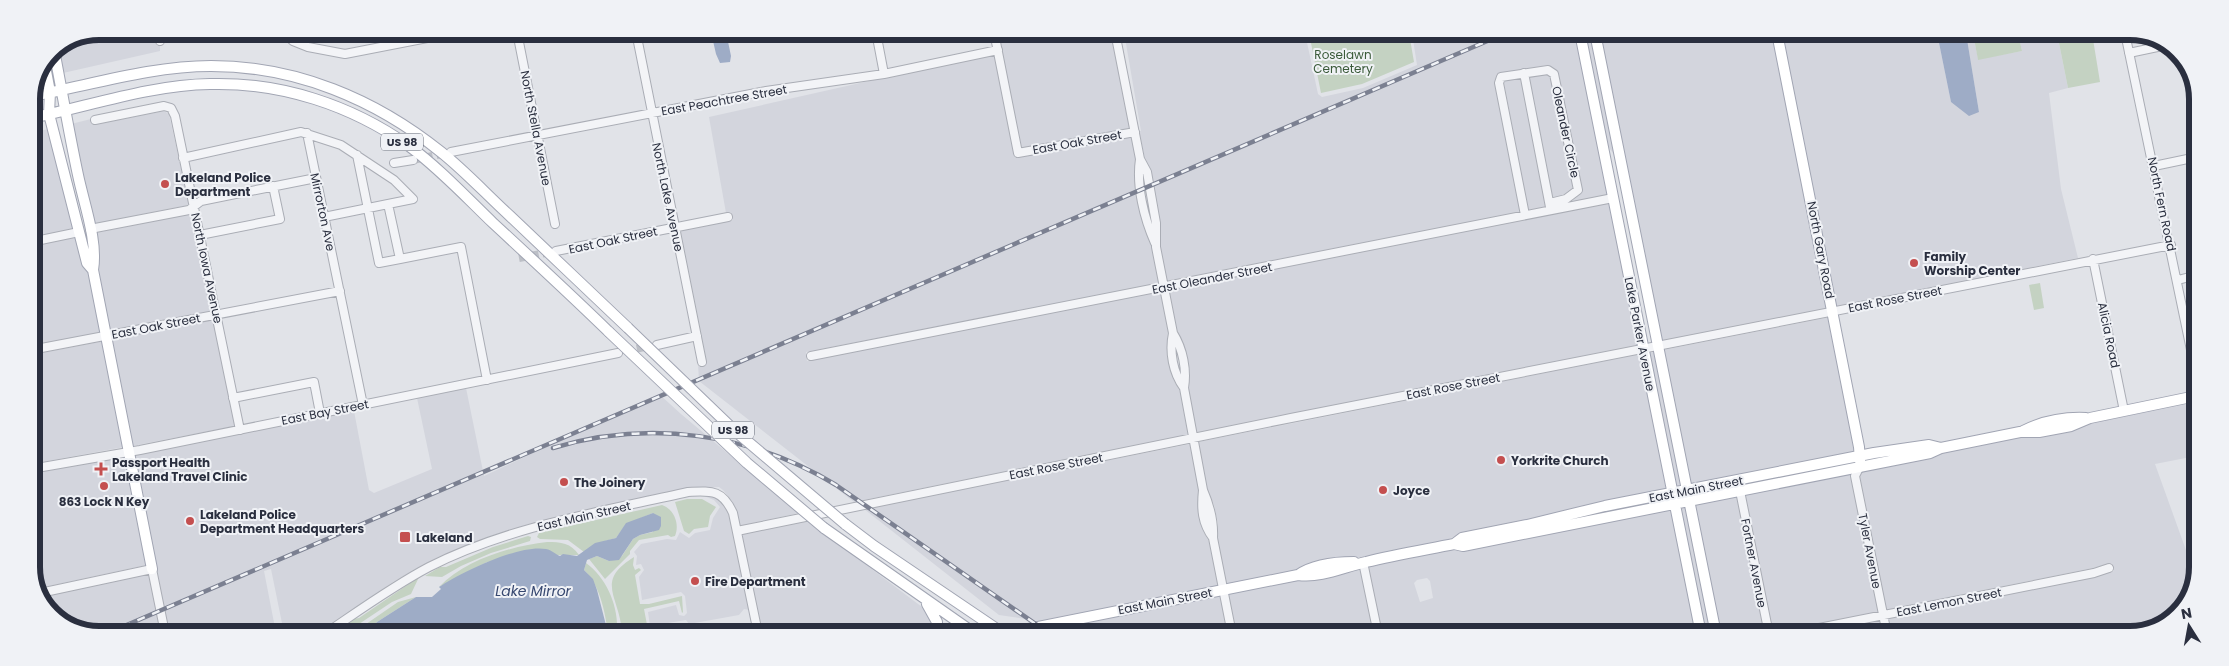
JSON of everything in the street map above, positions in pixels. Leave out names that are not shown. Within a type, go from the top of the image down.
[{"type":"main road","name":"Lake Parker Avenue","points":[[1581,40],[1699,626]]},
{"type":"main road","name":"Lake Parker Avenue","points":[[1596,40],[1714,626]]},
{"type":"main road","name":"North Gary Road","points":[[1778,40],[1860,456],[1858,468]]},
{"type":"main road","points":[[56,59],[90,230],[95,259],[94,270],[152,569]]},
{"type":"main road","name":"US 98","points":[[40,94],[171,68],[234,66],[278,72],[355,97],[402,122],[443,153],[734,430],[845,524],[874,546],[993,626]]},
{"type":"main road","points":[[46,72],[50,92],[50,114],[87,262],[94,270]]},
{"type":"main road","name":"US 98","points":[[40,116],[162,88],[211,84],[260,86],[336,106],[385,131],[430,163],[747,463],[824,528],[963,626]]},
{"type":"main road","points":[[1602,144],[1611,157],[1618,188],[1628,195]]},
{"type":"main road","points":[[1613,198],[1620,202],[1623,208],[1630,236],[1640,257]]},
{"type":"main road","name":"East Main Street","points":[[1039,626],[1298,575],[1308,568],[1340,562],[1363,562],[1454,544],[1463,546],[1858,468],[1930,453],[1941,448],[2020,432],[2038,424],[2072,417],[2090,418],[2189,397]]},
{"type":"main road","name":"East Main Street","points":[[1454,544],[1462,538],[1687,490],[1860,456],[1929,445],[1941,448]]},
{"type":"main road","points":[[924,599],[937,622],[937,626]]},
{"type":"street","points":[[293,40],[308,47],[345,54],[417,40]]},
{"type":"street","name":"North Stella Avenue","points":[[519,40],[555,224]]},
{"type":"street","name":"North Lake Avenue","points":[[638,40],[702,362]]},
{"type":"street","points":[[878,40],[884,74]]},
{"type":"street","points":[[996,40],[998,50]]},
{"type":"street","points":[[1117,40],[1140,159],[1147,172],[1155,218],[1156,247],[1163,286],[1173,334],[1179,343],[1186,376],[1184,388],[1203,490],[1210,506],[1214,524],[1213,538],[1230,626]]},
{"type":"street","name":"North Fern Road","points":[[2127,40],[2189,337]]},
{"type":"street","points":[[2130,53],[2158,47]]},
{"type":"street","name":"East Peachtree Street","points":[[451,152],[766,91],[884,74],[998,50]]},
{"type":"street","name":"East Oak Street","points":[[998,50],[1018,153],[1135,132]]},
{"type":"street","name":"Oleander Circle","points":[[1525,215],[1500,83],[1501,77],[1548,70],[1554,74],[1578,190],[1550,207]]},
{"type":"street","points":[[1524,73],[1550,207]]},
{"type":"street","name":"North Iowa Avenue","points":[[95,120],[164,106],[171,108],[175,116],[240,430]]},
{"type":"street","points":[[183,158],[294,133],[307,133],[341,145],[394,180],[413,199],[324,217]]},
{"type":"street","name":"Mirrorton Ave","points":[[307,133],[363,405]]},
{"type":"street","points":[[357,155],[380,263],[461,247],[487,380]]},
{"type":"street","points":[[2154,166],[2189,159]]},
{"type":"street","points":[[394,163],[413,160]]},
{"type":"street","points":[[90,230],[186,211],[201,201],[316,178]]},
{"type":"street","points":[[200,235],[280,219],[273,186]]},
{"type":"street","name":"East Oleander Street","points":[[810,356],[1525,215],[1550,207],[1613,198]]},
{"type":"street","points":[[388,204],[400,259]]},
{"type":"street","name":"East Oak Street","points":[[556,251],[728,217]]},
{"type":"street","points":[[40,240],[79,232]]},
{"type":"street","name":"East Rose Street","points":[[737,531],[1193,438],[2171,245]]},
{"type":"street","name":"Alicia Road","points":[[2093,259],[2124,411]]},
{"type":"street","points":[[2178,280],[2189,277]]},
{"type":"street","name":"East Oak Street","points":[[40,348],[340,291]]},
{"type":"street","points":[[657,345],[697,336]]},
{"type":"street","name":"East Bay Street","points":[[40,467],[129,450],[140,450],[618,353]]},
{"type":"street","points":[[233,398],[314,382],[320,413]]},
{"type":"street","name":"Tyler Avenue","points":[[1858,468],[1855,476],[1885,626]]},
{"type":"street","name":"East Main Street","points":[[336,626],[395,586],[429,567],[470,549],[526,529],[688,492],[705,491],[719,493],[728,502],[737,531],[757,626]]},
{"type":"street","name":"Fortner Avenue","points":[[1740,491],[1767,626]]},
{"type":"street","points":[[1363,562],[1376,626]]},
{"type":"street","name":"East Lemon Street","points":[[1829,626],[2094,573],[2110,568]]},
{"type":"street","points":[[46,592],[152,569],[164,626]]},
{"type":"shaded area","points":[[99,40],[156,40],[157,46],[160,46],[160,51],[63,73],[59,55],[76,44]]},
{"type":"shaded area","points":[[1000,40],[1113,40],[1130,128],[1021,148]]},
{"type":"shaded area","points":[[1125,40],[1306,40],[1318,94],[1322,97],[1363,88],[1417,65],[1413,40],[1577,40],[1608,195],[1570,203],[1580,194],[1582,189],[1556,71],[1548,65],[1501,73],[1496,83],[1520,212],[1166,281],[1160,246],[1160,223],[1151,171],[1145,158],[1139,131],[1141,131]]},
{"type":"shaded area","points":[[1585,40],[1592,40],[1615,156],[1605,142]]},
{"type":"shaded area","points":[[1600,40],[1774,40],[1828,308],[1661,341]]},
{"type":"shaded area","points":[[1782,40],[1938,40],[1951,102],[1979,112],[1967,40],[1974,40],[1978,59],[2022,51],[2020,40],[2058,40],[2068,88],[2049,93],[2061,189],[2078,258],[1836,307]]},
{"type":"shaded area","points":[[995,55],[1015,158],[1132,137],[1136,159],[1134,175],[1137,194],[1144,227],[1152,248],[1159,283],[806,352],[807,361],[1160,291],[1168,331],[1167,346],[1173,379],[1180,392],[1188,435],[854,502],[699,381],[698,364],[699,367],[706,365],[680,231],[733,220],[731,212],[726,213],[709,117]]},
{"type":"shaded area","points":[[1547,74],[1551,77],[1573,188],[1565,195],[1553,198],[1529,77]]},
{"type":"shaded area","points":[[1521,78],[1546,207],[1528,210],[1504,83],[1504,81]]},
{"type":"shaded area","points":[[164,111],[169,114],[189,205],[93,224],[71,124],[91,119],[93,125]]},
{"type":"shaded area","points":[[49,129],[74,229],[40,236],[40,138],[40,131]]},
{"type":"shaded area","points":[[1610,203],[1638,345],[1196,433],[1188,390],[1190,375],[1183,342],[1176,330],[1168,290]]},
{"type":"shaded area","points":[[191,214],[211,311],[110,331],[98,272],[95,233]]},
{"type":"shaded area","points":[[76,237],[89,272],[102,332],[40,344],[40,245]]},
{"type":"shaded area","points":[[1830,317],[1856,452],[1690,485],[1663,350]]},
{"type":"shaded area","points":[[213,319],[235,426],[132,446],[112,339]]},
{"type":"shaded area","points":[[104,341],[124,447],[40,462],[40,353]]},
{"type":"shaded area","points":[[1655,352],[1682,487],[1675,488],[1648,353]]},
{"type":"shaded area","points":[[1640,354],[1667,490],[1461,533],[1445,541],[1366,557],[1339,558],[1307,564],[1294,571],[1226,584],[1217,540],[1218,523],[1214,505],[1207,489],[1198,442]]},
{"type":"shaded area","points":[[466,388],[484,476],[659,394],[799,513],[740,526],[732,501],[719,487],[687,488],[529,524],[468,545],[427,563],[393,582],[329,626],[283,626],[271,569],[264,571],[275,626],[168,626],[134,455],[354,411],[369,490],[374,493],[432,469],[417,398]]},
{"type":"shaded area","points":[[2188,404],[2189,457],[2155,464],[2189,559],[2185,590],[2178,601],[2164,601],[2164,615],[2142,625],[1889,626],[1888,619],[2095,577],[2114,571],[2112,563],[1886,610],[1859,477],[1861,472],[1931,458],[1944,452]]},
{"type":"shaded area","points":[[1190,444],[1199,491],[1198,508],[1202,528],[1209,542],[1218,586],[1039,621],[999,615],[864,509]]},
{"type":"shaded area","points":[[126,456],[147,565],[44,587],[40,571],[40,472]]},
{"type":"shaded area","points":[[1851,474],[1878,612],[1807,626],[1771,626],[1745,495]]},
{"type":"shaded area","points":[[704,496],[718,497],[725,505],[729,514],[749,610],[744,609],[739,615],[689,624],[686,620],[650,626],[648,612],[676,605],[679,615],[684,616],[687,613],[685,596],[681,592],[642,600],[639,577],[644,570],[641,564],[636,565],[637,556],[634,552],[641,544],[667,539],[676,540],[680,532],[689,538],[695,533],[710,530],[713,518],[720,507],[714,500]]},
{"type":"shaded area","points":[[1737,496],[1763,626],[1718,626],[1694,505]]},
{"type":"shaded area","points":[[1686,506],[1710,626],[1703,626],[1679,508]]},
{"type":"shaded area","points":[[1671,509],[1695,626],[1380,626],[1368,566],[1447,550],[1464,551]],"holes":[[[1427,578],[1430,581],[1433,598],[1420,602],[1414,583],[1417,580]]]},
{"type":"shaded area","points":[[808,521],[926,610],[933,626],[761,626],[741,534]]},
{"type":"shaded area","points":[[1360,568],[1372,626],[1234,626],[1228,593],[1296,580],[1311,581]]},
{"type":"shaded area","points":[[149,574],[160,626],[99,626],[83,624],[66,616],[52,603],[47,596]]},
{"type":"shaded area","points":[[1220,595],[1226,626],[1062,626]]},
{"type":"shaded area","points":[[1880,621],[1881,626],[1854,626]]},
{"type":"green space","name":"Roselawn Cemetery","points":[[1310,40],[1410,40],[1414,62],[1362,84],[1321,93]]},
{"type":"green space","points":[[1974,40],[2020,40],[2022,51],[1978,60]]},
{"type":"green space","points":[[2058,40],[2093,40],[2100,82],[2068,88]]},
{"type":"green space","points":[[2040,283],[2044,308],[2034,310],[2029,285]]},
{"type":"green space","points":[[687,499],[702,499],[716,507],[710,516],[708,527],[694,529],[689,534],[684,531],[675,502]]},
{"type":"green space","points":[[662,505],[673,513],[677,527],[675,536],[671,537],[668,535],[639,540],[630,551],[630,554],[605,579],[589,559],[597,556],[609,561],[622,556],[633,539],[653,532],[653,513],[626,524],[616,538],[605,541],[584,552],[568,540],[540,539],[537,537],[539,533]]},
{"type":"green space","points":[[528,536],[531,537],[530,541],[491,553],[461,566],[442,577],[425,576],[440,567],[446,567],[493,547]]},
{"type":"green space","points":[[547,542],[565,544],[573,548],[579,555],[557,555],[487,562],[439,587],[462,569],[489,556],[519,547]]},
{"type":"green space","points":[[634,557],[633,565],[635,570],[639,568],[641,570],[635,575],[640,604],[649,604],[682,596],[683,612],[679,601],[644,609],[647,626],[621,626],[612,590],[612,582],[615,574]]},
{"type":"green space","points":[[586,563],[606,585],[614,603],[617,626],[607,626],[598,591],[590,576],[584,570]]},
{"type":"green space","points":[[419,577],[411,594],[392,602],[356,626],[344,626],[353,619],[359,618]]},
{"type":"green space","points":[[416,597],[373,626],[363,626],[398,602]]},
{"type":"water","points":[[713,40],[728,40],[731,56],[730,62],[720,63]]},
{"type":"water","points":[[1938,40],[1967,40],[1979,112],[1969,116],[1951,102]]},
{"type":"water","name":"Lake Mirror","points":[[653,513],[661,517],[659,530],[633,539],[619,560],[609,561],[597,556],[587,560],[584,570],[593,579],[606,626],[373,626],[416,597],[432,597],[441,589],[439,587],[491,560],[535,549],[548,550],[560,556],[563,554],[577,556],[595,543],[616,538],[626,523]]},
{"type":"tunnel","points":[[413,160],[447,153]]},
{"type":"tunnel","points":[[519,258],[551,252]]},
{"type":"tunnel","points":[[625,351],[650,346]]},
{"type":"railway","points":[[124,626],[1490,40]]},
{"type":"railway","points":[[553,448],[589,439],[626,434],[662,433],[698,436],[734,443],[769,453],[803,467],[836,485],[1039,626]]},
{"type":"place","name":"Lakeland Police Department","points":[[165,184]]},
{"type":"place","name":"Family Worship Center","points":[[1914,263]]},
{"type":"place","name":"Yorkrite Church","points":[[1501,460]]},
{"type":"place","name":"Passport Health Lakeland Travel Clinic","points":[[101,469]]},
{"type":"place","name":"The Joinery","points":[[564,482]]},
{"type":"place","name":"863 Lock N Key","points":[[104,486]]},
{"type":"place","name":"Joyce","points":[[1383,490]]},
{"type":"place","name":"Lakeland Police Department Headquarters","points":[[190,521]]},
{"type":"place","name":"Lakeland","points":[[405,537]]},
{"type":"place","name":"Fire Department","points":[[695,581]]}]
